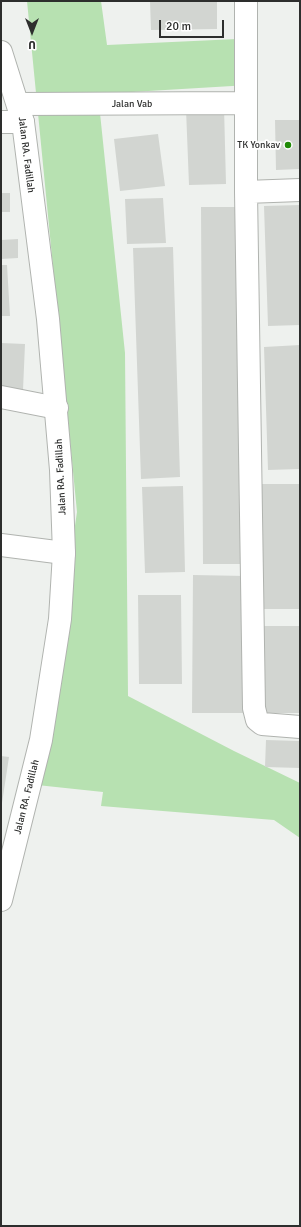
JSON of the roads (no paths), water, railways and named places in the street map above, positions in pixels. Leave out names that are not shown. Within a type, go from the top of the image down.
[{"type":"street","points":[[246,1],[246,192],[254,708],[257,720],[262,724],[300,727]]},
{"type":"street","name":"Jalan RA. Fadillah","points":[[1,52],[5,79],[20,113],[48,320],[57,408],[64,553],[60,619],[41,740],[1,900]]},
{"type":"street","name":"Jalan Vab","points":[[1,122],[20,113],[246,103]]},
{"type":"street","points":[[246,192],[300,190]]},
{"type":"street","points":[[1,397],[57,408]]},
{"type":"street","points":[[1,545],[64,553]]},
{"type":"place","name":"TK Yonkav","points":[[288,145]]}]
